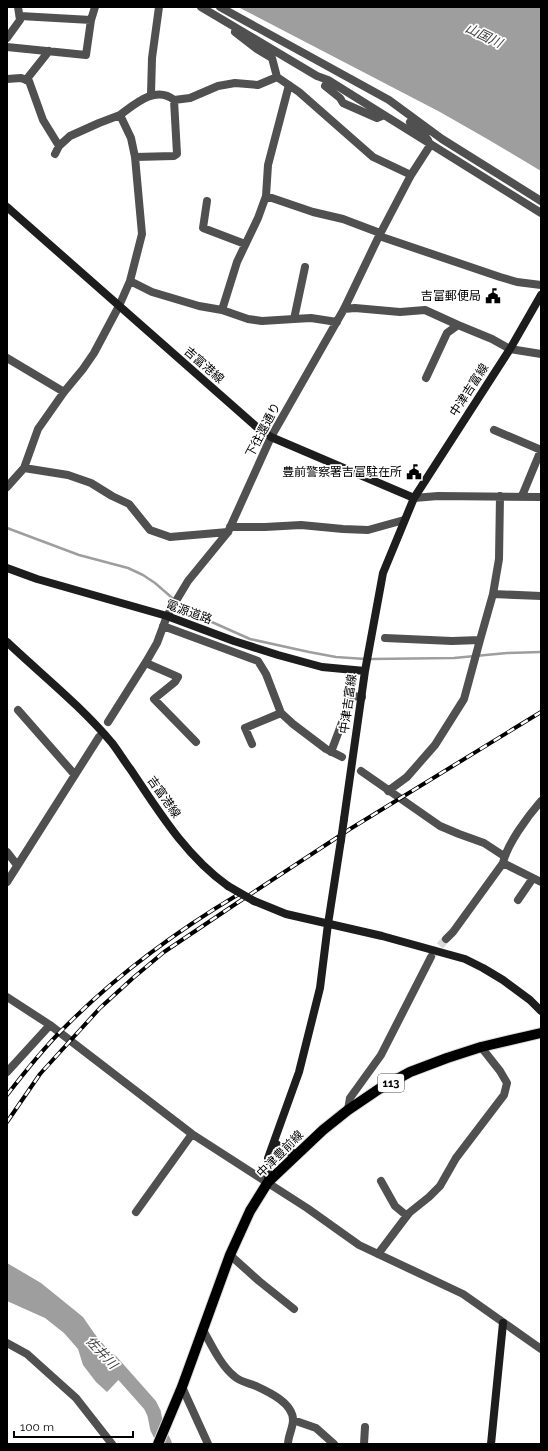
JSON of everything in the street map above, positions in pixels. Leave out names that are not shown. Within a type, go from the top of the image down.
[{"type":"main road","name":"吉富港線","points":[[7,207],[259,430],[271,437],[414,498]]},
{"type":"main road","name":"中津吉富線","points":[[268,1182],[268,1158],[292,1095],[309,1036],[320,988],[365,671],[383,573],[414,498],[510,349],[541,295]]},
{"type":"main road","name":"電源道路","points":[[7,568],[37,579],[167,616],[234,641],[278,655],[322,667],[365,671]]},
{"type":"main road","name":"吉富港線","points":[[7,642],[91,720],[112,744],[192,856],[211,874],[254,901],[286,914],[328,924]]},
{"type":"main road","points":[[328,924],[382,936],[465,959],[503,980],[530,1000],[541,1011]]},
{"type":"main road","name":"中津豊前線","points":[[158,1444],[182,1387],[230,1255],[250,1211],[268,1182],[323,1130],[348,1110],[379,1089],[410,1072],[447,1058],[481,1047],[541,1032]]},
{"type":"main road","points":[[274,1142],[290,1154],[298,1153]]},
{"type":"main road","points":[[491,1444],[503,1323]]},
{"type":"street","points":[[7,47],[86,55],[94,7]]},
{"type":"street","points":[[151,94],[152,58],[160,7]]},
{"type":"street","points":[[201,7],[227,22],[274,55],[328,80],[541,213]]},
{"type":"street","points":[[220,7],[389,100],[442,139],[541,201]]},
{"type":"street","points":[[7,38],[18,24],[19,11],[91,20]]},
{"type":"street","points":[[26,80],[49,51]]},
{"type":"street","points":[[274,55],[277,77],[299,92],[373,157],[411,175]]},
{"type":"street","points":[[317,76],[328,66]]},
{"type":"street","points":[[55,154],[59,146],[70,136],[120,115],[151,94],[169,96],[174,100],[190,98],[218,86],[235,83],[258,85],[277,77]]},
{"type":"street","points":[[7,79],[21,78],[29,81],[43,120],[59,146]]},
{"type":"street","points":[[222,310],[237,262],[258,218],[266,196],[268,165],[289,85]]},
{"type":"street","points":[[368,89],[420,129],[434,146]]},
{"type":"street","points":[[135,157],[174,156],[178,154],[174,100]]},
{"type":"street","points":[[7,486],[24,468],[38,429],[94,352],[119,306],[130,281],[142,234],[135,157],[131,138],[120,115]]},
{"type":"street","name":"下往還通り","points":[[108,722],[146,663],[157,642],[167,616],[188,581],[229,529],[271,437],[344,309],[380,234],[411,175],[434,146],[442,139]]},
{"type":"street","points":[[266,196],[313,212],[343,219],[380,234],[500,277],[517,282],[541,285]]},
{"type":"street","points":[[207,201],[203,228],[245,244]]},
{"type":"street","points":[[294,319],[305,267]]},
{"type":"street","points":[[130,281],[152,292],[199,306],[222,310],[248,319],[262,321],[311,318],[337,322]]},
{"type":"street","points":[[344,309],[355,308],[400,312],[425,310],[492,339],[510,349],[541,354]]},
{"type":"street","points":[[426,378],[448,333],[458,325]]},
{"type":"street","points":[[7,358],[64,392]]},
{"type":"street","points":[[494,430],[541,450],[522,496]]},
{"type":"street","points":[[24,468],[68,475],[91,483],[112,496],[129,504],[150,530],[170,537],[229,529],[302,525],[368,530],[404,520]]},
{"type":"street","points":[[414,498],[438,496],[541,497]]},
{"type":"street","points":[[388,790],[407,777],[434,745],[464,699],[493,594],[500,559],[500,496]]},
{"type":"street","points":[[493,594],[541,596]]},
{"type":"street","points":[[163,626],[258,661],[266,674],[281,713],[326,749],[342,757]]},
{"type":"street","points":[[385,638],[452,641],[480,640]]},
{"type":"street","points":[[146,663],[178,677],[175,682],[154,700],[196,742]]},
{"type":"street","points":[[331,752],[352,696],[362,697]]},
{"type":"street","points":[[18,710],[75,775]]},
{"type":"street","points":[[252,744],[245,728],[281,713]]},
{"type":"street","points":[[7,882],[99,737]]},
{"type":"street","points":[[361,771],[440,826],[484,843],[504,859],[541,882]]},
{"type":"street","points":[[446,939],[453,932],[504,859],[521,828],[541,802]]},
{"type":"street","points":[[7,852],[17,865]]},
{"type":"street","points":[[518,900],[533,878]]},
{"type":"street","points":[[348,1110],[350,1098],[381,1055],[431,957]]},
{"type":"street","points":[[7,997],[50,1025],[192,1134],[268,1182],[359,1245],[463,1294],[541,1349]]},
{"type":"street","points":[[7,1072],[50,1025]]},
{"type":"street","points":[[378,1254],[407,1216],[440,1186],[456,1158],[504,1095],[507,1083],[500,1071],[481,1047]]},
{"type":"street","points":[[136,1212],[192,1134]]},
{"type":"street","points":[[381,1181],[395,1206],[407,1216]]},
{"type":"street","points":[[230,1255],[294,1309]]},
{"type":"street","points":[[203,1330],[225,1367],[233,1376],[241,1381],[256,1386],[285,1403],[290,1409],[293,1420],[288,1438],[288,1444]]},
{"type":"street","points":[[7,1343],[27,1354],[76,1398],[112,1444]]},
{"type":"street","points":[[182,1387],[208,1444]]},
{"type":"street","points":[[293,1420],[316,1428],[334,1444]]},
{"type":"street","points":[[364,1444],[365,1427]]},
{"type":"water","name":"山国川","points":[[238,7],[541,7],[541,171],[440,112]]},
{"type":"water","points":[[7,1263],[41,1283],[83,1317],[126,1372],[107,1392],[96,1382],[83,1365],[78,1349],[64,1333],[45,1318],[7,1301]]},
{"type":"waterway","points":[[7,528],[79,555],[128,568],[155,583],[185,609],[250,639],[336,657],[365,659]]},
{"type":"waterway","points":[[370,659],[454,658],[507,653],[541,652]]},
{"type":"waterway","name":"佐井川","points":[[111,1361],[150,1405],[154,1413],[157,1428],[165,1444]]},
{"type":"tunnel","points":[[432,955],[446,939]]},
{"type":"railway","points":[[7,1122],[40,1074],[100,1008],[164,952],[350,829],[541,712]]},
{"type":"railway","points":[[7,1095],[33,1062],[82,1010],[146,956],[239,894]]},
{"type":"place","name":"吉富郵便局","points":[[493,296]]},
{"type":"place","name":"豊前警察署吉富駐在所","points":[[414,472]]}]
